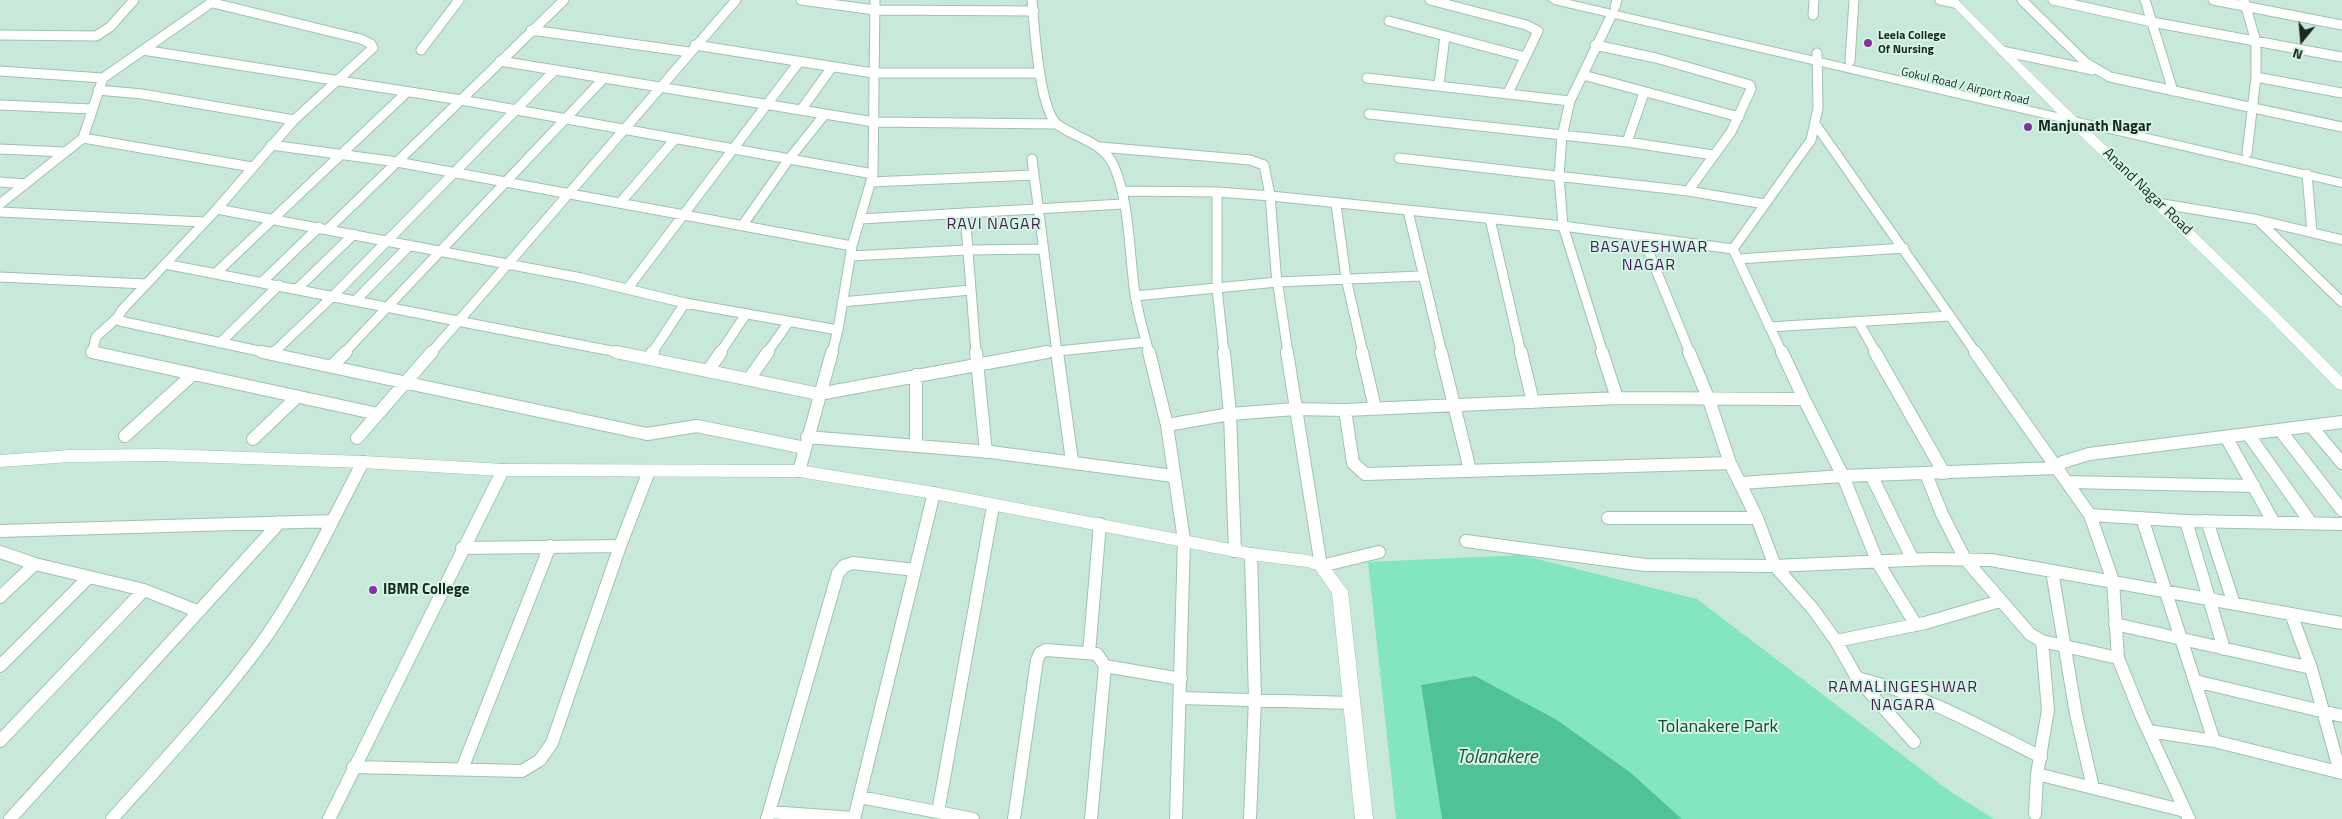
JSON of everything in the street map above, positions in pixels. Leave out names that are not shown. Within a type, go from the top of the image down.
[{"type":"main road","name":"Gokul Road / Airport Road","points":[[1554,0],[1615,7]]},
{"type":"main road","name":"Gokul Road / Airport Road","points":[[1587,0],[2071,120],[2342,183]]},
{"type":"main road","name":"Gokul Road / Airport Road","points":[[1817,57],[1850,61],[2342,176]]},
{"type":"street","points":[[0,35],[96,36],[110,27],[134,0]]},
{"type":"street","points":[[421,50],[459,0]]},
{"type":"street","points":[[262,282],[397,162],[564,0]]},
{"type":"street","points":[[357,438],[459,323],[565,195],[736,0]]},
{"type":"street","points":[[801,0],[875,5],[1034,11]]},
{"type":"street","points":[[1032,0],[1040,73],[1050,115],[1056,124]]},
{"type":"street","points":[[1430,0],[1535,28],[1538,35],[1508,93]]},
{"type":"street","points":[[1812,16],[1814,0]]},
{"type":"street","points":[[1850,61],[1854,0]]},
{"type":"street","points":[[1940,0],[1953,2]]},
{"type":"street","points":[[2022,0],[2097,71]]},
{"type":"street","points":[[2053,0],[2152,22],[2342,57]]},
{"type":"street","points":[[2144,0],[2173,91]]},
{"type":"street","points":[[2213,0],[2245,4],[2342,26]]},
{"type":"street","points":[[0,204],[83,138],[103,78],[214,1],[335,32],[371,44],[373,48],[370,52],[294,120],[217,209],[146,284],[118,317],[96,337],[92,353],[378,414]]},
{"type":"street","name":"Anand Nagar Road","points":[[1953,2],[2059,109],[2273,315],[2342,385]]},
{"type":"street","points":[[2245,4],[2256,42],[2256,77],[2247,153]]},
{"type":"street","points":[[799,471],[838,330],[852,251],[872,178],[875,5]]},
{"type":"street","points":[[1615,7],[1595,44],[1570,101],[1562,136],[1559,176],[1563,226],[1617,398]]},
{"type":"street","points":[[1389,21],[1525,57]]},
{"type":"street","points":[[531,30],[800,62],[873,74],[1040,73]]},
{"type":"street","points":[[1439,85],[1445,36]]},
{"type":"street","points":[[1595,44],[1656,58],[1750,85],[1731,132],[1688,191]]},
{"type":"street","points":[[143,50],[461,100],[563,120],[789,159],[872,178],[1034,175]]},
{"type":"street","points":[[2002,51],[2097,71],[2110,77],[2252,109],[2342,127]]},
{"type":"street","points":[[1733,249],[1811,140],[1816,125],[1819,88],[1817,57]]},
{"type":"street","points":[[500,61],[874,122],[1056,124],[1100,147],[1109,156],[1122,191],[1135,296],[1167,425],[1173,476],[1184,540],[1181,698],[1176,819]]},
{"type":"street","points":[[628,288],[731,149],[800,62]]},
{"type":"street","points":[[801,110],[832,67]]},
{"type":"street","points":[[272,354],[333,296],[555,70]]},
{"type":"street","points":[[0,71],[103,78]]},
{"type":"street","points":[[1583,75],[1738,117]]},
{"type":"street","points":[[2256,77],[2342,93]]},
{"type":"street","points":[[332,366],[604,78]]},
{"type":"street","points":[[1367,78],[1570,101]]},
{"type":"street","points":[[98,90],[142,94],[294,120]]},
{"type":"street","points":[[216,273],[406,92]]},
{"type":"street","points":[[1627,142],[1644,93]]},
{"type":"street","points":[[0,105],[92,109]]},
{"type":"street","points":[[742,226],[789,159],[825,114]]},
{"type":"street","points":[[1369,114],[1627,142],[1713,155]]},
{"type":"street","points":[[1816,125],[2090,515],[2113,581],[2118,658],[2187,815]]},
{"type":"street","points":[[83,138],[252,167]]},
{"type":"street","points":[[620,203],[676,139]]},
{"type":"street","points":[[271,145],[397,162],[565,195],[620,203],[742,226],[852,251],[1042,249]]},
{"type":"street","points":[[1100,147],[1260,163],[1264,166],[1271,196],[1277,282],[1295,409],[1322,566],[1340,590],[1364,819]]},
{"type":"street","points":[[0,149],[66,152]]},
{"type":"street","points":[[1400,158],[1688,191],[1765,204]]},
{"type":"street","points":[[1032,159],[1042,249],[1072,461]]},
{"type":"street","points":[[2307,174],[2312,232]]},
{"type":"street","points":[[0,182],[26,184]]},
{"type":"street","points":[[1122,191],[1217,192],[1271,196],[1563,226],[1733,249]]},
{"type":"street","points":[[1217,192],[1217,288],[1230,414],[1235,551]]},
{"type":"street","points":[[2157,203],[2259,220],[2342,240]]},
{"type":"street","points":[[860,219],[1123,204]]},
{"type":"street","points":[[1336,204],[1346,278],[1375,408]]},
{"type":"street","points":[[217,209],[387,240],[628,288],[685,303],[788,323],[838,330]]},
{"type":"street","points":[[1408,211],[1421,276],[1456,406],[1470,470]]},
{"type":"street","points":[[0,212],[204,222]]},
{"type":"street","points":[[965,213],[966,250],[986,452]]},
{"type":"street","points":[[1490,219],[1533,402]]},
{"type":"street","points":[[2259,220],[2342,302]]},
{"type":"street","points":[[297,289],[354,234]]},
{"type":"street","points":[[1643,238],[1709,400],[1730,463],[1757,518],[1774,566],[1813,609],[1836,640],[1858,678],[1883,709],[1914,742]]},
{"type":"street","points":[[355,301],[410,245]]},
{"type":"street","points":[[1738,259],[1904,248]]},
{"type":"street","points":[[1733,249],[1768,327],[1843,476],[1878,563],[1916,625]]},
{"type":"street","points":[[166,264],[333,296],[459,323],[649,358],[819,394],[977,363],[1056,350],[1146,342]]},
{"type":"street","points":[[1135,296],[1277,282],[1421,276]]},
{"type":"street","points":[[0,277],[146,284]]},
{"type":"street","points":[[220,343],[279,286]]},
{"type":"street","points":[[842,302],[970,290]]},
{"type":"street","points":[[649,358],[685,303]]},
{"type":"street","points":[[708,371],[746,314]]},
{"type":"street","points":[[1768,327],[1949,316]]},
{"type":"street","points":[[118,317],[120,321],[126,323],[647,434],[698,426],[806,443],[916,446],[986,452],[1072,461],[1173,476]]},
{"type":"street","points":[[1858,321],[1944,473]]},
{"type":"street","points":[[749,379],[788,323]]},
{"type":"street","points":[[125,436],[192,375]]},
{"type":"street","points":[[916,375],[916,446]]},
{"type":"street","points":[[253,439],[297,397]]},
{"type":"street","points":[[1167,425],[1230,414],[1295,409],[1345,410],[1617,398],[1709,400],[1804,398]]},
{"type":"street","points":[[1345,410],[1353,463],[1365,474],[1730,463]]},
{"type":"street","points":[[1741,483],[1843,476],[2056,468],[2063,462],[2089,454],[2342,422]]},
{"type":"street","points":[[2311,426],[2342,463]]},
{"type":"street","points":[[2280,430],[2342,510]]},
{"type":"street","points":[[2248,434],[2311,523]]},
{"type":"street","points":[[2226,437],[2274,523]]},
{"type":"street","points":[[0,461],[70,456],[161,455],[363,462],[503,470],[799,471],[934,493],[993,506],[1100,524],[1250,554],[1308,561],[1322,566],[1379,552]]},
{"type":"street","points":[[112,819],[207,712],[259,647],[332,521],[363,462]]},
{"type":"street","points":[[329,819],[462,548],[503,470]]},
{"type":"street","points":[[353,767],[522,771],[535,766],[545,756],[555,734],[620,546],[649,471]]},
{"type":"street","points":[[1926,474],[1942,514],[1965,559],[2030,634],[2042,641],[2118,658]]},
{"type":"street","points":[[1871,475],[1913,560]]},
{"type":"street","points":[[2068,482],[2254,486]]},
{"type":"street","points":[[915,570],[852,564],[844,566],[838,573],[768,816],[854,819],[934,493]]},
{"type":"street","points":[[938,812],[993,506]]},
{"type":"street","points":[[2090,515],[2186,521],[2342,524]]},
{"type":"street","points":[[1608,518],[1757,518]]},
{"type":"street","points":[[2142,518],[2168,591],[2214,741]]},
{"type":"street","points":[[0,531],[332,521]]},
{"type":"street","points":[[2186,521],[2224,650]]},
{"type":"street","points":[[2207,521],[2234,604]]},
{"type":"street","points":[[10,819],[197,611],[280,522]]},
{"type":"street","points":[[1089,653],[1100,524]]},
{"type":"street","points":[[1466,541],[1645,565],[1774,566],[1913,560],[1991,560],[2342,623]]},
{"type":"street","points":[[462,769],[550,546]]},
{"type":"street","points":[[462,548],[620,546]]},
{"type":"street","points":[[0,552],[35,564],[144,590],[197,611]]},
{"type":"street","points":[[1250,554],[1255,699],[1250,819]]},
{"type":"street","points":[[0,597],[35,564]]},
{"type":"street","points":[[2052,572],[2064,646],[2093,788]]},
{"type":"street","points":[[0,666],[89,577]]},
{"type":"street","points":[[0,741],[144,590]]},
{"type":"street","points":[[1836,640],[1916,625],[2000,601]]},
{"type":"street","points":[[2291,614],[2311,668],[2341,772]]},
{"type":"street","points":[[2115,624],[2311,668]]},
{"type":"street","points":[[2035,814],[2040,757],[2048,710],[2042,641]]},
{"type":"street","points":[[1014,819],[1037,660],[1040,653],[1046,650],[1097,654],[1105,666],[1091,819]]},
{"type":"street","points":[[1105,666],[1181,679]]},
{"type":"street","points":[[1858,678],[1879,682],[1924,700],[2040,757]]},
{"type":"street","points":[[2195,681],[2342,716]]},
{"type":"street","points":[[1181,698],[1351,703]]},
{"type":"street","points":[[2149,731],[2214,741],[2341,772]]},
{"type":"street","points":[[2038,774],[2187,815]]},
{"type":"street","points":[[860,797],[973,819]]},
{"type":"green space","name":"Tolanakere Park","points":[[1521,555],[1697,599],[1951,792],[1994,819],[1682,819],[1631,773],[1421,685],[1442,819],[1396,819],[1368,562]]},
{"type":"water","name":"Tolanakere","points":[[1475,676],[1557,720],[1631,773],[1682,819],[1442,819],[1421,685]]},
{"type":"place","name":"Leela College Of Nursing","points":[[1868,43]]},
{"type":"place","name":"Manjunath Nagar","points":[[2028,127]]},
{"type":"place","name":"IBMR College","points":[[373,590]]},
{"type":"district","name":"RAVI NAGAR","points":[[994,225]]},
{"type":"district","name":"BASAVESHWAR NAGAR","points":[[1649,257]]},
{"type":"district","name":"RAMALINGESHWAR NAGARA","points":[[1903,697]]}]
